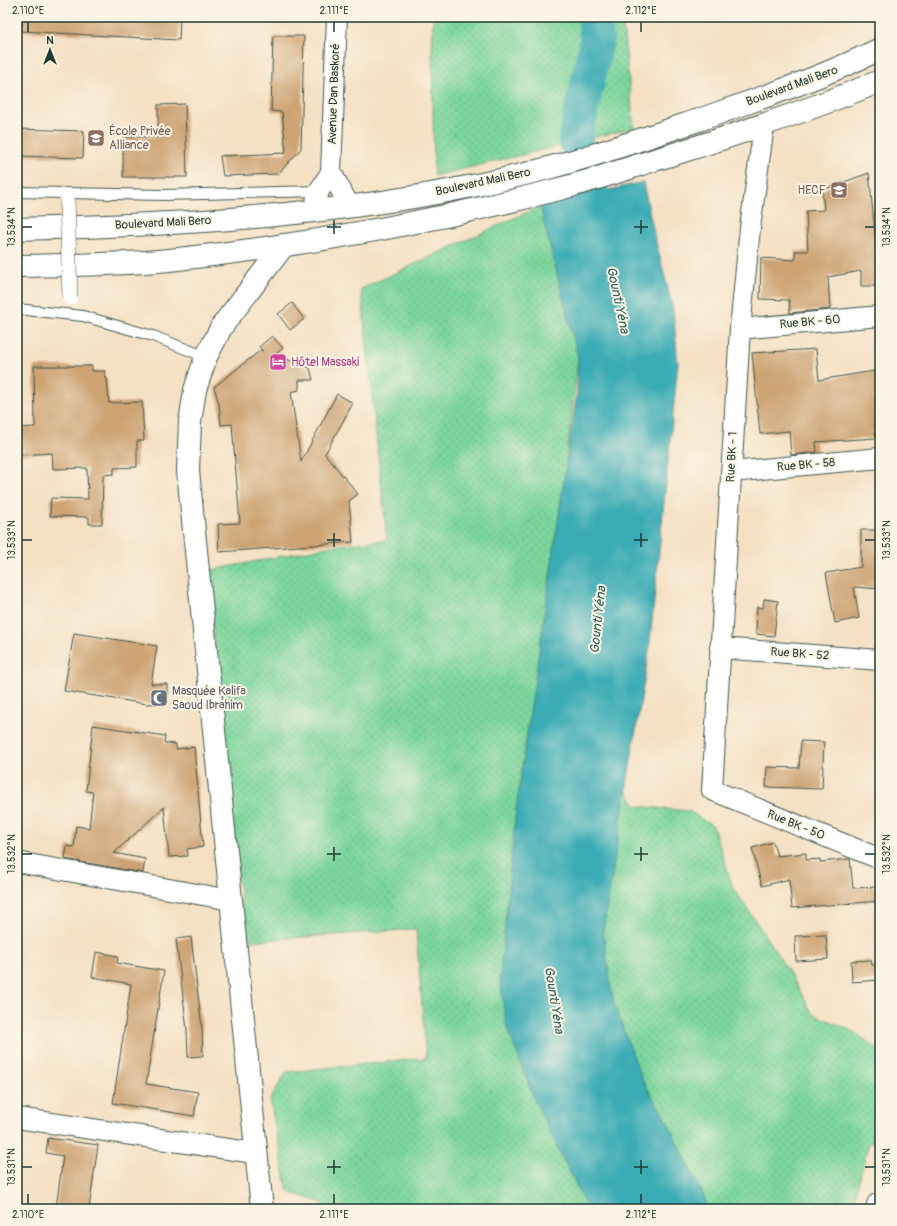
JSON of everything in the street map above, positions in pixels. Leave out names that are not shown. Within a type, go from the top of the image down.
[{"type":"main road","name":"Boulevard Mali Bero","points":[[17,229],[164,225],[313,212],[350,207],[499,180],[598,155],[836,70],[880,49]]},
{"type":"main road","name":"Boulevard Mali Bero","points":[[17,266],[166,260],[371,232],[419,222],[565,188],[764,125],[880,81]]},
{"type":"main road","points":[[262,1209],[188,471],[190,422],[195,390],[206,357],[222,326],[284,245]]},
{"type":"street","name":"Avenue Dan Baskoré","points":[[331,172],[337,17]]},
{"type":"street","name":"Rue BK - 1","points":[[712,790],[740,329],[750,228],[764,125]]},
{"type":"street","points":[[313,212],[319,191],[331,172],[350,207]]},
{"type":"street","points":[[67,200],[70,297]]},
{"type":"street","name":"Rue BK - 60","points":[[740,329],[880,316]]},
{"type":"street","name":"Rue BK - 58","points":[[731,472],[880,458]]},
{"type":"street","name":"Rue BK - 52","points":[[720,648],[880,660]]},
{"type":"street","name":"Rue BK - 50","points":[[712,790],[880,860]]},
{"type":"street","points":[[17,862],[231,900]]},
{"type":"street","points":[[17,1118],[256,1153]]},
{"type":"lane","points":[[17,192],[162,195],[319,191]]},
{"type":"lane","points":[[17,309],[83,316],[153,336],[206,357]]},
{"type":"green space","points":[[433,17],[622,17],[634,128],[434,176],[432,51]]},
{"type":"green space","points":[[540,206],[578,357],[565,474],[539,652],[636,806],[689,811],[713,826],[733,887],[789,972],[813,1014],[851,1030],[880,1051],[880,1138],[869,1143],[853,1203],[849,1209],[324,1209],[323,1203],[288,1192],[270,1100],[286,1072],[426,1058],[416,929],[251,941],[243,925],[207,571],[333,546],[387,540],[361,289]]},
{"type":"water","points":[[643,182],[655,238],[673,308],[678,364],[649,651],[603,931],[613,1001],[642,1079],[667,1121],[710,1209],[588,1209],[536,1104],[506,1024],[500,977],[516,809],[577,392],[578,357],[540,206]]},
{"type":"building","points":[[23,17],[180,17],[179,40],[21,31]]},
{"type":"building","points":[[273,36],[304,36],[301,149],[278,174],[223,176],[220,156],[286,153],[282,112],[271,111]]},
{"type":"building","points":[[185,104],[187,177],[123,177],[123,137],[158,137],[158,105]]},
{"type":"building","points":[[17,129],[84,131],[83,158],[17,156]]},
{"type":"building","points":[[869,173],[877,254],[880,254],[880,286],[861,286],[861,271],[828,277],[830,309],[790,313],[789,300],[760,299],[761,258],[795,260],[795,251],[808,251],[806,211],[824,210],[822,190]]},
{"type":"building","points":[[292,303],[304,319],[290,330],[278,314]]},
{"type":"building","points":[[272,336],[283,348],[275,355],[310,368],[313,380],[299,380],[299,390],[291,392],[301,462],[337,394],[353,403],[325,454],[358,494],[349,501],[353,542],[219,552],[218,524],[240,523],[232,424],[221,425],[219,404],[214,387],[261,350],[263,351],[259,347]]},
{"type":"building","points":[[816,349],[819,380],[880,370],[880,417],[874,417],[876,438],[816,442],[817,452],[791,455],[789,431],[760,434],[752,353]]},
{"type":"building","points":[[34,366],[92,366],[92,371],[105,371],[109,403],[142,402],[144,441],[137,441],[137,467],[114,468],[114,474],[103,475],[102,524],[89,524],[89,517],[50,516],[51,498],[88,499],[87,468],[53,469],[52,453],[20,455],[18,428],[35,427]]},
{"type":"building","points":[[861,530],[880,530],[880,589],[854,587],[859,618],[835,623],[826,573],[861,567]]},
{"type":"building","points":[[764,599],[778,601],[774,636],[756,634],[757,607],[763,608]]},
{"type":"building","points":[[74,633],[157,646],[151,684],[167,684],[167,703],[147,704],[64,691]]},
{"type":"building","points":[[93,725],[165,736],[164,743],[176,744],[176,749],[194,747],[203,847],[187,849],[188,856],[169,857],[164,807],[114,853],[145,859],[143,873],[65,859],[67,846],[74,847],[76,826],[89,828],[93,792],[86,791]]},
{"type":"building","points":[[801,741],[824,742],[822,789],[766,787],[767,767],[799,768]]},
{"type":"building","points":[[773,842],[777,856],[806,853],[806,860],[820,859],[820,862],[850,859],[853,888],[880,887],[880,901],[792,908],[789,879],[762,886],[752,848]]},
{"type":"building","points":[[826,935],[828,959],[796,961],[795,936]]},
{"type":"building","points":[[191,937],[202,1028],[203,1056],[188,1057],[187,1030],[176,939]]},
{"type":"building","points":[[96,952],[118,956],[117,963],[164,971],[146,1084],[198,1092],[194,1116],[113,1103],[131,984],[92,977]]},
{"type":"building","points":[[871,960],[872,965],[880,966],[880,980],[852,982],[851,961]]},
{"type":"building","points":[[48,1138],[98,1145],[89,1209],[56,1209],[63,1156],[46,1153]]},
{"type":"waterway","name":"Gounti Yéna","points":[[594,17],[597,39],[575,139],[606,239]]},
{"type":"place","name":"École Privée Alliance","points":[[96,138]]},
{"type":"place","name":"HECF","points":[[839,190]]},
{"type":"place","name":"Hôtel Massaki","points":[[278,362]]},
{"type":"place","name":"Masquée Kalifa Saoud Ibrahim","points":[[159,698]]}]
